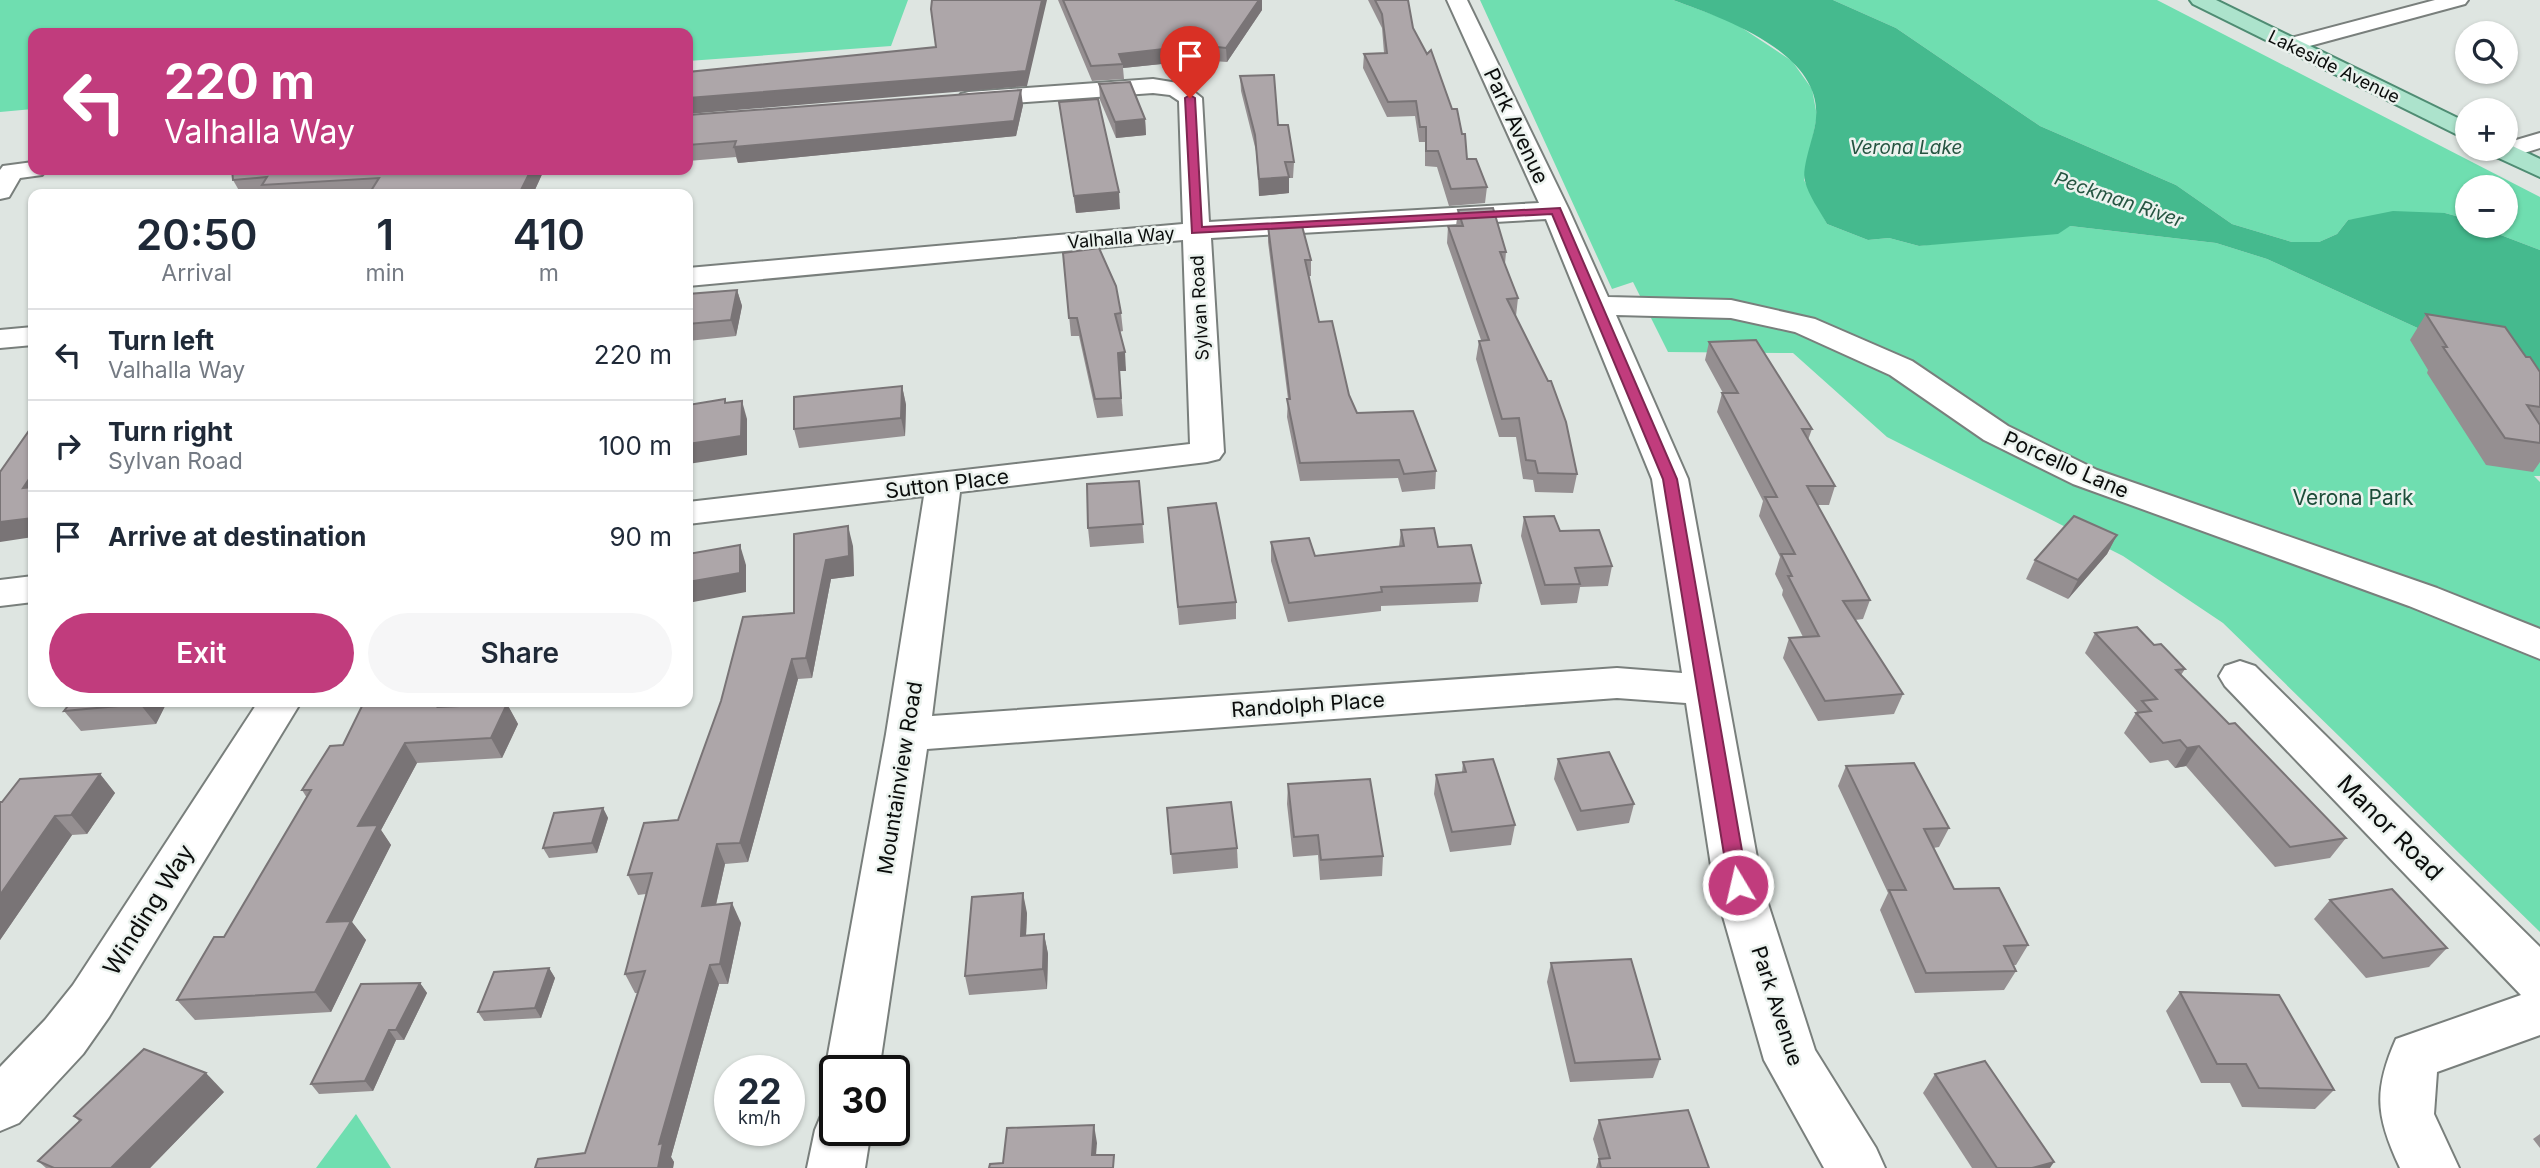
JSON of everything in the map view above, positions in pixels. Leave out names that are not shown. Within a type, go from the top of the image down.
[{"type":"main road","name":"Lakeside Avenue","points":[[2200,0],[2455,127]]},
{"type":"main road","points":[[2518,158],[2540,169]]},
{"type":"street","name":"Park Avenue","points":[[1457,0],[1556,211],[1670,479],[1738,885],[1791,1060],[1856,1168]]},
{"type":"street","points":[[2291,45],[2458,0]]},
{"type":"street","name":"Sylvan Road","points":[[948,101],[1153,86],[1176,89],[1190,98],[1207,452]]},
{"type":"street","points":[[2518,146],[2540,140]]},
{"type":"street","name":"Valhalla Way","points":[[693,277],[1196,231],[1556,211]]},
{"type":"street","name":"Porcello Lane","points":[[1597,306],[1731,309],[1804,325],[1900,368],[1956,403],[1996,433],[2085,477],[2411,593],[2540,645]]},
{"type":"street","points":[[0,339],[28,336]]},
{"type":"street","name":"Sutton Place","points":[[693,512],[1207,452]]},
{"type":"street","name":"Mountainview Road","points":[[855,1055],[908,734],[943,485]]},
{"type":"street","points":[[0,593],[28,590]]},
{"type":"street","name":"Manor Road","points":[[2240,676],[2540,981]]},
{"type":"street","name":"Randolph Place","points":[[908,734],[1617,683],[1707,690]]},
{"type":"street","name":"Winding Way","points":[[0,1105],[48,1055],[91,1001],[277,707]]},
{"type":"street","points":[[2430,1168],[2407,1126],[2405,1085],[2416,1056],[2540,1012]]},
{"type":"street","points":[[836,1168],[839,1146]]},
{"type":"green space","points":[[0,0],[908,0],[891,46],[693,61],[693,28],[28,28],[28,109],[0,112]]},
{"type":"green space","name":"Verona Park","points":[[1480,0],[1673,0],[1733,22],[1792,61],[1812,89],[1817,116],[1804,180],[1827,224],[1868,240],[1889,238],[1919,246],[2070,226],[2216,243],[2267,259],[2446,341],[2540,419],[2540,476],[2534,476],[2540,482],[2540,932],[2223,623],[2123,556],[1887,437],[1793,353],[1668,352],[1633,282],[1612,289]]},
{"type":"green space","points":[[1833,0],[2157,0],[2455,153],[2455,161],[2470,161],[2497,175],[2455,175],[2455,216],[2445,213],[2348,220],[2337,234],[2319,242],[2292,242],[2232,224],[2176,185],[2040,126],[1896,28]]},
{"type":"green space","points":[[2518,186],[2540,197],[2540,250],[2508,238],[2518,238]]},
{"type":"green space","points":[[356,1114],[391,1168],[316,1168]]},
{"type":"water","name":"Verona Lake","points":[[1673,0],[1833,0],[1896,28],[2040,126],[2176,185],[2232,224],[2292,242],[2319,242],[2337,234],[2348,220],[2393,211],[2445,213],[2455,216],[2455,238],[2508,238],[2540,250],[2540,419],[2446,341],[2267,259],[2216,243],[2070,226],[2058,234],[1919,246],[1889,238],[1868,240],[1827,224],[1811,197],[1804,175],[1816,118],[1814,95],[1803,74],[1786,56],[1765,41],[1717,17]]},
{"type":"building","points":[[932,0],[1042,0],[1026,71],[693,98],[693,71],[936,47]]},
{"type":"building","points":[[1063,0],[1259,0],[1226,48],[1199,45],[1119,54],[1123,64],[1091,66]]},
{"type":"building","points":[[1375,0],[1408,0],[1413,28],[1427,54],[1431,50],[1452,109],[1457,109],[1462,134],[1465,134],[1467,159],[1476,159],[1487,187],[1451,189],[1438,151],[1426,151],[1426,127],[1420,127],[1416,101],[1388,102],[1364,54],[1387,53],[1382,14]]},
{"type":"building","points":[[1274,75],[1278,125],[1288,125],[1294,162],[1285,162],[1289,177],[1259,179],[1255,135],[1240,76]]},
{"type":"building","points":[[1130,82],[1145,119],[1115,122],[1099,84]]},
{"type":"building","points":[[1021,90],[1014,121],[734,147],[736,141],[693,145],[693,115]]},
{"type":"building","points":[[1098,99],[1119,192],[1074,196],[1059,102]]},
{"type":"building","points":[[232,175],[528,175],[522,189],[372,189],[379,178],[262,185],[267,177],[233,180]]},
{"type":"building","points":[[1493,208],[1506,252],[1500,252],[1518,298],[1507,299],[1548,381],[1551,381],[1566,422],[1577,474],[1538,473],[1535,461],[1526,460],[1519,418],[1502,419],[1479,341],[1489,340],[1448,226],[1463,226],[1458,210]]},
{"type":"building","points":[[1301,222],[1311,260],[1305,260],[1319,322],[1332,321],[1349,395],[1357,413],[1413,411],[1436,471],[1404,474],[1399,460],[1300,463],[1287,399],[1290,399],[1268,226]]},
{"type":"building","points":[[1099,248],[1116,286],[1121,313],[1115,314],[1125,352],[1118,353],[1121,398],[1095,399],[1077,318],[1069,318],[1063,253]]},
{"type":"building","points":[[737,290],[731,320],[693,324],[693,294]]},
{"type":"building","points":[[2426,314],[2505,327],[2540,372],[2540,407],[2527,405],[2540,425],[2540,443],[2505,438],[2443,347],[2447,347]]},
{"type":"building","points":[[1756,340],[1812,429],[1802,429],[1835,486],[1807,486],[1870,600],[1843,601],[1903,694],[1825,701],[1789,638],[1819,636],[1788,576],[1792,576],[1781,554],[1795,554],[1765,497],[1777,497],[1722,393],[1738,393],[1709,342]]},
{"type":"building","points":[[902,386],[901,418],[794,429],[794,397]]},
{"type":"building","points":[[725,399],[725,403],[742,401],[741,436],[693,443],[693,404]]},
{"type":"building","points":[[28,432],[28,480],[23,488],[28,488],[28,519],[0,522],[0,472]]},
{"type":"building","points":[[1139,481],[1143,524],[1088,528],[1087,484]]},
{"type":"building","points":[[1216,503],[1236,602],[1178,607],[1168,508]]},
{"type":"building","points":[[1554,516],[1560,531],[1599,530],[1612,566],[1575,568],[1580,584],[1545,585],[1524,517]]},
{"type":"building","points":[[2074,516],[2117,535],[2078,580],[2035,560]]},
{"type":"building","points":[[848,526],[849,556],[826,560],[806,658],[792,659],[740,843],[717,844],[702,906],[732,903],[720,964],[710,965],[659,1144],[663,1143],[658,1168],[535,1168],[538,1159],[585,1153],[645,971],[625,974],[652,873],[628,875],[644,823],[678,820],[721,701],[743,617],[794,613],[794,534]]},
{"type":"building","points":[[1434,528],[1438,547],[1471,545],[1481,583],[1381,587],[1382,592],[1289,603],[1271,542],[1309,538],[1315,556],[1404,546],[1401,530]]},
{"type":"building","points":[[740,545],[740,573],[693,581],[693,553]]},
{"type":"building","points":[[2137,627],[2154,645],[2161,644],[2185,669],[2176,670],[2229,724],[2235,723],[2346,838],[2290,847],[2199,746],[2187,748],[2180,740],[2163,743],[2136,713],[2151,711],[2142,701],[2157,699],[2095,633]]},
{"type":"building","points":[[67,707],[107,707],[64,711]]},
{"type":"building","points":[[362,707],[506,707],[491,738],[405,743],[358,826],[378,825],[327,922],[351,921],[315,992],[177,1000],[214,937],[224,937],[311,790],[302,790],[330,746],[343,745]]},
{"type":"building","points":[[1609,752],[1634,804],[1581,811],[1558,759]]},
{"type":"building","points":[[1493,759],[1515,825],[1452,832],[1436,775],[1466,772],[1463,762]]},
{"type":"building","points":[[1914,763],[1949,828],[1924,829],[1954,889],[1999,888],[2028,945],[2004,946],[2016,971],[1926,973],[1889,890],[1906,890],[1846,766]]},
{"type":"building","points":[[100,774],[71,815],[55,816],[0,895],[0,802],[20,779]]},
{"type":"building","points":[[1370,779],[1383,856],[1321,860],[1318,835],[1294,837],[1288,784]]},
{"type":"building","points":[[1231,802],[1237,848],[1171,854],[1167,808]]},
{"type":"building","points":[[603,808],[592,843],[543,848],[554,813]]},
{"type":"building","points":[[2392,889],[2447,948],[2383,958],[2330,900]]},
{"type":"building","points":[[1023,893],[1021,936],[1044,934],[1043,969],[965,976],[972,897]]},
{"type":"building","points":[[1631,959],[1660,1059],[1575,1063],[1551,963]]},
{"type":"building","points":[[549,968],[535,1008],[478,1012],[494,972]]},
{"type":"building","points":[[420,983],[396,1030],[389,1030],[365,1081],[311,1084],[361,984]]},
{"type":"building","points":[[2180,992],[2279,995],[2334,1090],[2259,1088],[2246,1064],[2217,1064]]},
{"type":"building","points":[[144,1049],[206,1073],[111,1168],[54,1168],[38,1161],[81,1120],[74,1116]]},
{"type":"building","points":[[1985,1061],[2054,1162],[2032,1168],[1997,1168],[1935,1074]]},
{"type":"building","points":[[1688,1110],[1709,1168],[1601,1168],[1599,1159],[1610,1158],[1599,1120]]},
{"type":"building","points":[[1094,1125],[1092,1155],[1114,1155],[1113,1168],[989,1168],[990,1164],[1003,1163],[1007,1128]]},
{"type":"route","points":[[1190,98],[1196,231],[1556,211],[1670,479],[1738,885]]},
{"type":"water label","name":"Peckman River","points":[[2119,199]]}]
